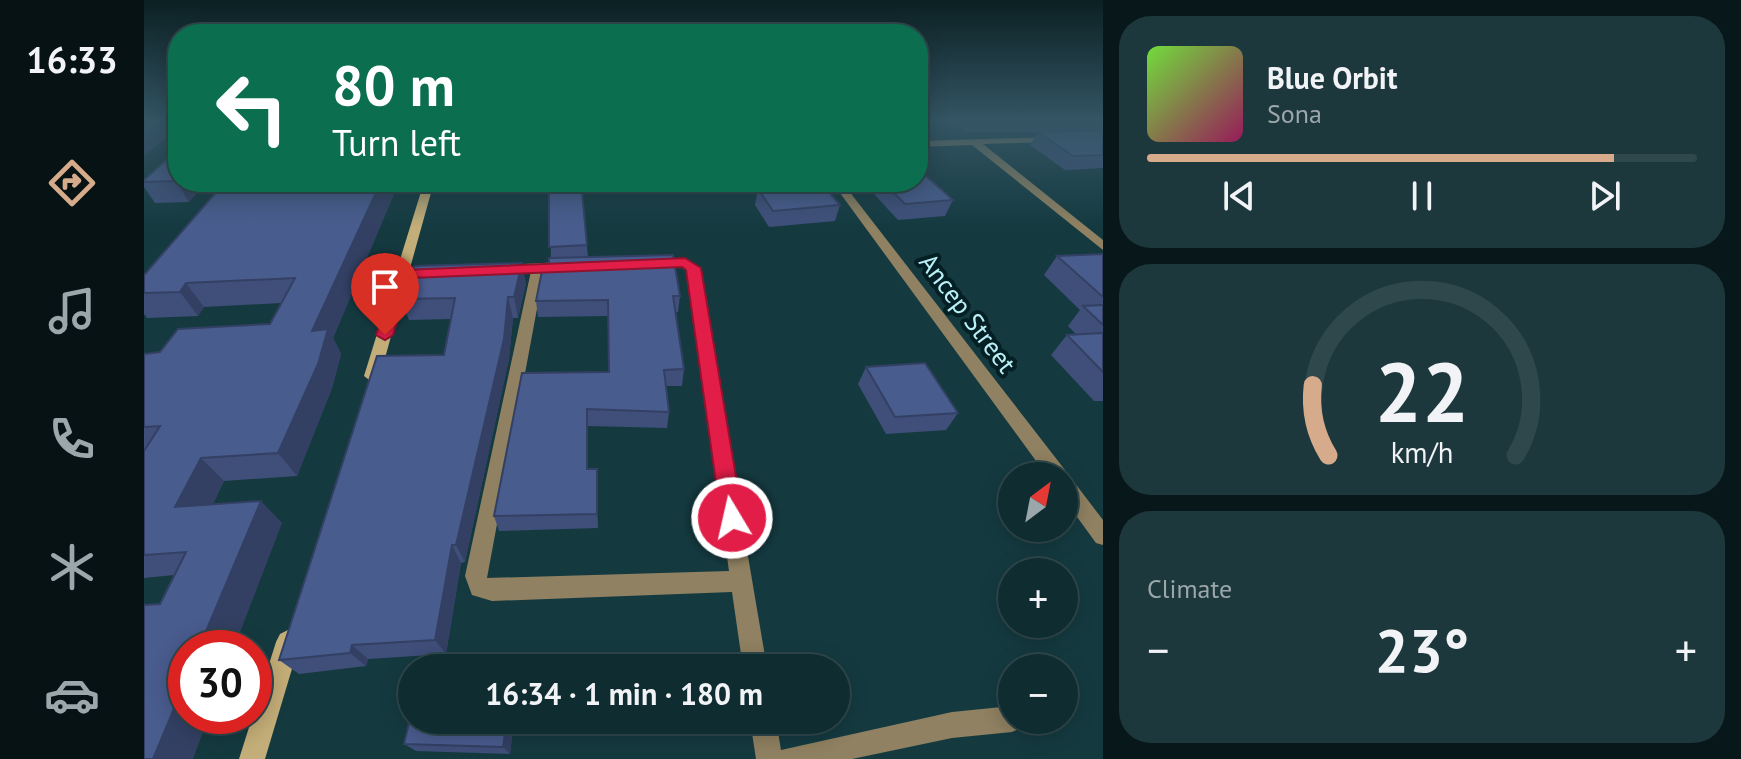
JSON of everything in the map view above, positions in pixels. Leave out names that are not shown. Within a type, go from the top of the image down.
[{"type":"street","points":[[992,156],[1103,246]]},
{"type":"street","points":[[366,395],[411,274],[427,192]]},
{"type":"street","name":"Ancep Street","points":[[845,192],[1047,462]]},
{"type":"street","points":[[643,262],[685,262],[693,268],[753,654]]},
{"type":"street","points":[[478,270],[583,265]]},
{"type":"street","points":[[538,267],[476,576],[480,587],[492,590],[742,581]]},
{"type":"street","points":[[1078,503],[1103,536]]},
{"type":"street","points":[[252,759],[295,623]]},
{"type":"street","points":[[790,759],[952,725],[998,720]]},
{"type":"street","points":[[765,734],[769,759]]},
{"type":"building","points":[[168,158],[168,181],[144,180]]},
{"type":"building","points":[[928,178],[953,200],[905,204],[893,192],[928,192]]},
{"type":"building","points":[[216,192],[376,192],[312,331],[328,329],[318,364],[278,453],[201,458],[175,507],[261,501],[207,630],[168,630],[168,723],[153,759],[144,759],[144,605],[160,604],[186,552],[144,555],[144,451],[160,426],[144,427],[144,354],[160,352],[178,329],[270,324],[295,278],[186,283],[180,292],[144,293],[144,275]]},
{"type":"building","points":[[549,192],[582,192],[587,245],[549,247]]},
{"type":"building","points":[[760,192],[829,192],[840,205],[773,211]]},
{"type":"building","points":[[1103,254],[1103,297],[1057,256]]},
{"type":"building","points":[[673,255],[680,296],[673,296],[684,369],[664,370],[669,412],[587,409],[587,469],[597,469],[597,514],[494,516],[522,373],[609,372],[608,300],[536,301],[543,266],[549,266],[549,258]]},
{"type":"building","points":[[522,263],[514,297],[508,297],[504,339],[456,545],[452,545],[435,640],[352,645],[350,653],[279,660],[377,356],[444,355],[455,298],[401,299],[414,266]]},
{"type":"building","points":[[1103,305],[1103,325],[1083,306]]},
{"type":"building","points":[[1103,333],[1103,372],[1067,335]]},
{"type":"building","points":[[925,363],[958,413],[895,417],[866,367]]},
{"type":"building","points":[[406,734],[505,734],[503,747],[404,744]]},
{"type":"route","points":[[385,335],[404,274],[685,262],[693,268],[732,518]]}]
